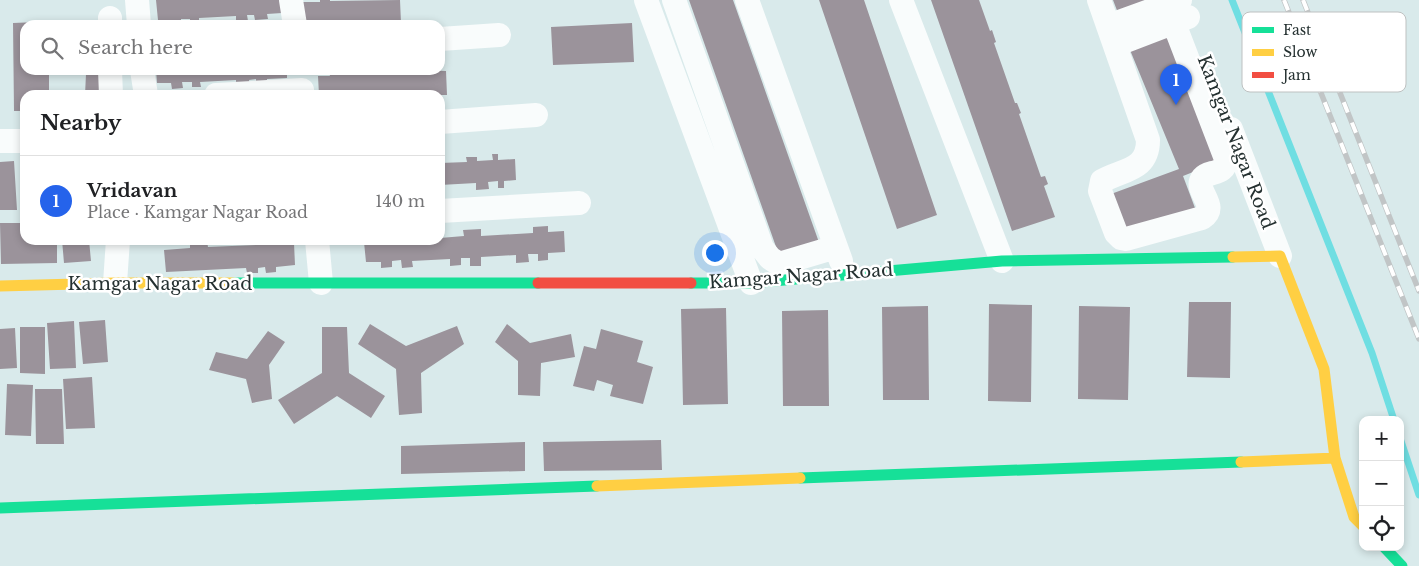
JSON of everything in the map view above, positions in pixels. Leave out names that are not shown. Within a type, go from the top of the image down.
[{"type":"street","points":[[137,0],[139,20]]},
{"type":"street","points":[[291,0],[295,20]]},
{"type":"street","points":[[646,0],[751,283]]},
{"type":"street","points":[[674,0],[762,248],[770,258],[779,264],[836,247]]},
{"type":"street","points":[[747,0],[846,275]]},
{"type":"street","points":[[900,0],[1002,261]]},
{"type":"street","points":[[1099,0],[1148,140],[1148,150],[1143,161],[1137,166],[1102,181],[1100,191],[1116,233],[1121,238],[1126,239],[1206,215],[1208,210],[1200,185],[1201,180],[1204,176],[1223,169],[1226,164],[1224,130]]},
{"type":"street","points":[[1112,36],[1176,7]]},
{"type":"street","name":"Kamgar Nagar Road","points":[[1176,7],[1224,130],[1280,256],[1324,369],[1335,458],[1354,517],[1359,522]]},
{"type":"street","points":[[445,39],[498,35]]},
{"type":"street","points":[[110,75],[110,90]]},
{"type":"street","points":[[143,75],[145,90]]},
{"type":"street","points":[[271,90],[293,88]]},
{"type":"street","points":[[445,122],[536,115]]},
{"type":"street","points":[[0,141],[20,141]]},
{"type":"street","points":[[445,211],[579,203]]},
{"type":"street","points":[[1170,226],[1179,258]]},
{"type":"street","points":[[115,283],[118,245]]},
{"type":"street","points":[[317,245],[321,283]]},
{"type":"street","name":"Kamgar Nagar Road","points":[[0,286],[115,283],[751,283],[1002,261],[1280,256]]},
{"type":"street","points":[[0,508],[1335,458]]},
{"type":"street","points":[[1388,551],[1402,566]]},
{"type":"building","points":[[156,0],[282,0],[282,13],[267,14],[268,19],[255,20],[254,15],[247,15],[248,20],[236,20],[236,16],[199,18],[199,20],[158,20]]},
{"type":"building","points":[[320,0],[400,0],[401,20],[303,20],[302,2],[320,2]]},
{"type":"building","points":[[689,0],[733,0],[821,248],[781,261]]},
{"type":"building","points":[[819,0],[864,0],[937,215],[897,229]]},
{"type":"building","points":[[931,0],[979,0],[990,31],[992,30],[996,42],[994,43],[1015,103],[1017,103],[1021,113],[1019,114],[1041,177],[1045,176],[1048,184],[1044,186],[1055,217],[1012,231]]},
{"type":"building","points":[[1113,0],[1153,0],[1118,13]]},
{"type":"building","points":[[13,23],[20,23],[20,75],[49,75],[49,90],[20,90],[20,111],[14,111]]},
{"type":"building","points":[[632,23],[634,62],[553,65],[551,27]]},
{"type":"building","points":[[1169,34],[1221,161],[1183,176],[1195,208],[1126,233],[1111,194],[1179,169],[1130,50]]},
{"type":"building","points":[[446,71],[447,95],[445,95],[445,90],[319,90],[318,76],[445,75]]},
{"type":"building","points":[[86,75],[107,75],[106,90],[85,90]]},
{"type":"building","points":[[156,75],[287,75],[287,78],[267,79],[267,85],[256,85],[256,79],[249,80],[250,85],[236,85],[236,80],[200,82],[201,87],[192,87],[192,82],[182,82],[183,88],[172,89],[171,83],[157,83]]},
{"type":"building","points":[[492,154],[498,154],[498,160],[515,159],[516,180],[504,181],[504,188],[498,188],[498,181],[488,182],[489,189],[476,190],[476,183],[445,185],[445,163],[467,162],[466,157],[477,157],[477,161],[493,160]]},
{"type":"building","points":[[14,161],[17,210],[0,210],[0,162]]},
{"type":"building","points":[[0,223],[20,223],[20,245],[57,245],[57,263],[1,264]]},
{"type":"building","points":[[548,226],[548,232],[564,231],[565,252],[548,253],[548,260],[538,261],[538,254],[528,254],[529,262],[516,263],[516,255],[481,257],[481,266],[470,266],[470,258],[461,258],[461,265],[450,266],[450,259],[412,261],[413,267],[402,268],[401,260],[392,261],[392,267],[381,268],[381,262],[366,262],[364,245],[445,245],[445,238],[464,236],[463,230],[481,229],[481,236],[533,233],[533,227]]},
{"type":"building","points":[[62,245],[89,245],[91,261],[64,263]]},
{"type":"building","points":[[190,245],[208,245],[208,247],[294,245],[295,265],[276,267],[276,272],[266,273],[265,267],[258,268],[258,273],[247,273],[246,268],[166,272],[164,250],[190,248]]},
{"type":"building","points":[[1189,302],[1231,302],[1230,378],[1187,377]]},
{"type":"building","points":[[989,304],[1032,305],[1031,402],[988,401]]},
{"type":"building","points":[[928,306],[929,400],[883,400],[882,307]]},
{"type":"building","points":[[1079,306],[1130,307],[1128,400],[1078,399]]},
{"type":"building","points":[[726,308],[728,404],[683,405],[681,309]]},
{"type":"building","points":[[828,310],[829,406],[783,406],[782,311]]},
{"type":"building","points":[[105,320],[108,362],[83,364],[79,322]]},
{"type":"building","points":[[74,321],[76,368],[50,369],[47,323]]},
{"type":"building","points":[[370,324],[406,346],[457,326],[464,344],[421,373],[422,413],[399,415],[396,369],[358,344]]},
{"type":"building","points":[[507,324],[530,343],[571,334],[575,357],[541,363],[540,396],[518,395],[518,361],[495,342]]},
{"type":"building","points":[[20,327],[45,327],[45,374],[20,373]]},
{"type":"building","points":[[322,327],[347,327],[349,373],[385,396],[371,418],[337,396],[294,424],[278,400],[322,373]]},
{"type":"building","points":[[15,328],[17,368],[0,369],[0,329]]},
{"type":"building","points":[[601,329],[643,341],[637,362],[653,367],[643,404],[610,396],[613,385],[597,380],[594,391],[573,386],[584,346],[596,349]]},
{"type":"building","points":[[268,331],[285,342],[269,365],[272,399],[252,403],[246,379],[209,370],[216,352],[247,359]]},
{"type":"building","points":[[92,377],[95,428],[66,429],[63,379]]},
{"type":"building","points":[[7,384],[33,385],[31,436],[5,435]]},
{"type":"building","points":[[35,389],[62,389],[64,444],[36,444]]},
{"type":"building","points":[[661,440],[662,470],[544,471],[543,442]]},
{"type":"building","points":[[525,442],[525,471],[401,474],[401,446]]},
{"type":"waterway","points":[[1232,0],[1242,25]]},
{"type":"waterway","points":[[1268,92],[1372,353],[1393,416]]},
{"type":"waterway","points":[[1404,450],[1419,495]]},
{"type":"railway","points":[[1284,0],[1289,12]]},
{"type":"railway","points":[[1303,0],[1308,12]]},
{"type":"railway","points":[[1321,92],[1419,339]]},
{"type":"railway","points":[[1340,92],[1419,291]]},
{"type":"traffic: fast","points":[[691,283],[751,283],[1002,261],[1233,257]]},
{"type":"traffic: fast","points":[[234,283],[538,283]]},
{"type":"traffic: fast","points":[[800,478],[1241,462]]},
{"type":"traffic: fast","points":[[0,508],[597,486]]},
{"type":"traffic: fast","points":[[1388,551],[1402,566]]},
{"type":"traffic: slow","points":[[1233,257],[1280,256],[1324,369],[1335,458],[1354,517],[1359,522]]},
{"type":"traffic: slow","points":[[0,286],[115,283],[234,283]]},
{"type":"traffic: slow","points":[[1241,462],[1335,458]]},
{"type":"traffic: slow","points":[[597,486],[800,478]]},
{"type":"traffic: jam","points":[[538,283],[691,283]]},
{"type":"place","name":"Vridavan","points":[[1176,105]]}]
